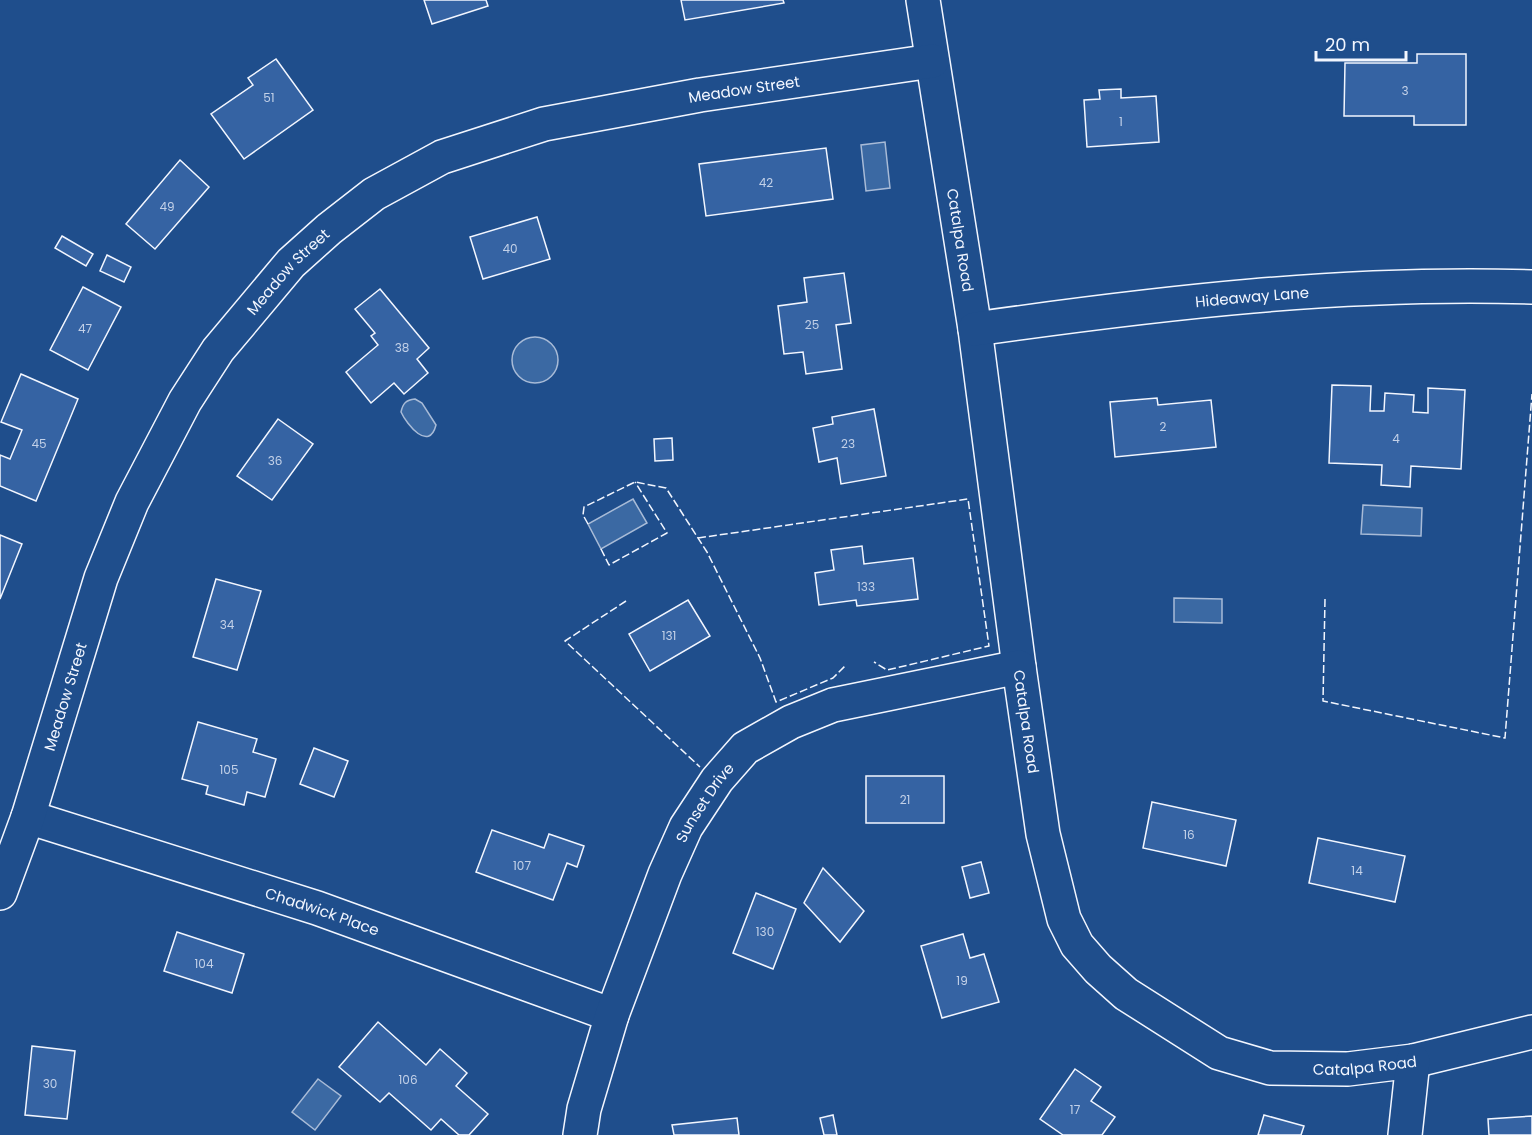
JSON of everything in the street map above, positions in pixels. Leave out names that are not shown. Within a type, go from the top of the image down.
[{"type":"street","name":"Catalpa Road","points":[[923,0],[975,329],[1043,834],[1064,919],[1077,945],[1098,969],[1126,994],[1219,1053],[1270,1068],[1348,1069],[1413,1060],[1532,1032]]},
{"type":"street","name":"Meadow Street","points":[[0,893],[28,817],[101,578],[132,502],[185,401],[218,350],[291,263],[329,229],[374,194],[442,157],[544,124],[700,95],[932,61]]},
{"type":"street","name":"Hideaway Lane","points":[[975,329],[1144,306],[1314,291],[1479,285],[1532,287]]},
{"type":"street","name":"Sunset Drive","points":[[580,1135],[584,1109],[612,1015],[665,874],[686,827],[717,780],[745,748],[791,722],[833,705],[1019,667]]},
{"type":"street","name":"Chadwick Place","points":[[28,817],[317,908],[612,1015]]},
{"type":"street","points":[[1405,1135],[1413,1060]]},
{"type":"water","points":[[885,142],[890,188],[866,191],[861,145]]},
{"type":"water","points":[[535,337],[551,344],[558,360],[551,376],[535,383],[519,376],[512,360],[519,344]]},
{"type":"water","points":[[415,399],[422,403],[436,425],[433,433],[428,436],[418,434],[401,412],[405,403]]},
{"type":"water","points":[[633,499],[647,523],[601,549],[588,524]]},
{"type":"water","points":[[1363,505],[1422,508],[1421,536],[1361,534]]},
{"type":"water","points":[[1174,598],[1222,599],[1222,623],[1174,622]]},
{"type":"water","points":[[318,1079],[341,1096],[315,1130],[292,1112]]},
{"type":"building","points":[[424,0],[486,0],[488,6],[432,24]]},
{"type":"building","points":[[681,0],[783,0],[784,3],[685,20]]},
{"type":"building","points":[[1417,54],[1466,54],[1466,125],[1414,125],[1414,116],[1344,116],[1345,63],[1417,63]]},
{"type":"building","points":[[276,59],[313,110],[244,159],[211,114],[253,85],[248,78]]},
{"type":"building","points":[[1121,89],[1121,98],[1156,96],[1159,142],[1087,147],[1084,100],[1100,99],[1099,90]]},
{"type":"building","points":[[826,148],[833,199],[706,216],[699,164]]},
{"type":"building","points":[[180,160],[209,187],[155,249],[126,224]]},
{"type":"building","points":[[537,217],[550,259],[483,279],[470,237]]},
{"type":"building","points":[[62,236],[93,254],[86,266],[55,248]]},
{"type":"building","points":[[107,255],[131,267],[124,282],[100,271]]},
{"type":"building","points":[[844,273],[851,323],[836,325],[842,369],[806,374],[803,352],[784,354],[778,306],[807,302],[804,278]]},
{"type":"building","points":[[83,287],[121,307],[88,370],[50,350]]},
{"type":"building","points":[[380,289],[429,348],[417,359],[428,373],[404,394],[394,383],[371,403],[346,372],[378,345],[371,336],[375,333],[355,309]]},
{"type":"building","points":[[21,374],[78,399],[36,501],[0,486],[0,455],[10,459],[22,430],[1,422]]},
{"type":"building","points":[[1332,385],[1371,386],[1370,411],[1384,411],[1385,393],[1414,395],[1413,412],[1428,413],[1428,388],[1465,390],[1461,469],[1411,466],[1410,487],[1381,485],[1382,465],[1329,463]]},
{"type":"building","points":[[1157,398],[1158,405],[1211,400],[1216,447],[1115,457],[1110,402]]},
{"type":"building","points":[[874,409],[886,476],[841,484],[837,458],[819,462],[813,428],[833,424],[832,417]]},
{"type":"building","points":[[278,419],[313,444],[272,500],[237,476]]},
{"type":"building","points":[[672,438],[673,460],[655,461],[654,439]]},
{"type":"building","points":[[0,535],[22,544],[0,599]]},
{"type":"building","points":[[862,546],[864,564],[913,558],[918,599],[857,606],[856,600],[819,605],[815,573],[834,570],[831,550]]},
{"type":"building","points":[[216,579],[261,591],[237,670],[193,657]]},
{"type":"building","points":[[688,600],[710,636],[650,671],[629,634]]},
{"type":"building","points":[[198,722],[257,739],[253,752],[276,759],[265,797],[247,792],[244,805],[206,794],[208,786],[182,779]]},
{"type":"building","points":[[314,748],[348,761],[334,797],[300,784]]},
{"type":"building","points":[[866,776],[944,776],[944,823],[866,823]]},
{"type":"building","points":[[1152,802],[1236,820],[1226,866],[1143,848]]},
{"type":"building","points":[[492,830],[544,848],[549,834],[584,846],[577,867],[567,863],[553,900],[476,872]]},
{"type":"building","points":[[1318,838],[1405,856],[1395,902],[1309,883]]},
{"type":"building","points":[[981,862],[989,893],[970,898],[962,867]]},
{"type":"building","points":[[823,868],[864,911],[840,942],[804,903]]},
{"type":"building","points":[[756,893],[796,909],[773,969],[733,953]]},
{"type":"building","points":[[177,932],[244,954],[232,993],[164,971]]},
{"type":"building","points":[[963,934],[970,958],[984,954],[999,1002],[942,1018],[921,946]]},
{"type":"building","points":[[378,1022],[426,1065],[440,1049],[467,1073],[456,1086],[488,1114],[469,1135],[459,1135],[441,1119],[431,1130],[389,1093],[380,1102],[339,1067]]},
{"type":"building","points":[[32,1046],[75,1051],[67,1119],[25,1115]]},
{"type":"building","points":[[1075,1069],[1101,1087],[1091,1101],[1115,1117],[1102,1135],[1063,1135],[1040,1119]]},
{"type":"building","points":[[833,1115],[837,1135],[824,1135],[820,1118]]},
{"type":"building","points":[[1264,1115],[1304,1126],[1301,1135],[1258,1135]]},
{"type":"building","points":[[1532,1116],[1532,1135],[1489,1135],[1488,1119]]},
{"type":"building","points":[[737,1118],[739,1135],[674,1135],[672,1125]]},
{"type":"fence","points":[[1325,599],[1323,701],[1505,738],[1532,394]]},
{"type":"fence","points":[[588,524],[583,515],[584,507],[635,482],[666,488],[707,552],[760,658],[776,702],[833,678],[846,665]]},
{"type":"fence","points":[[601,549],[609,565],[667,533],[635,482]]},
{"type":"fence","points":[[698,538],[968,499],[989,646],[887,670],[874,662]]},
{"type":"fence","points":[[626,601],[565,641],[700,767]]}]
